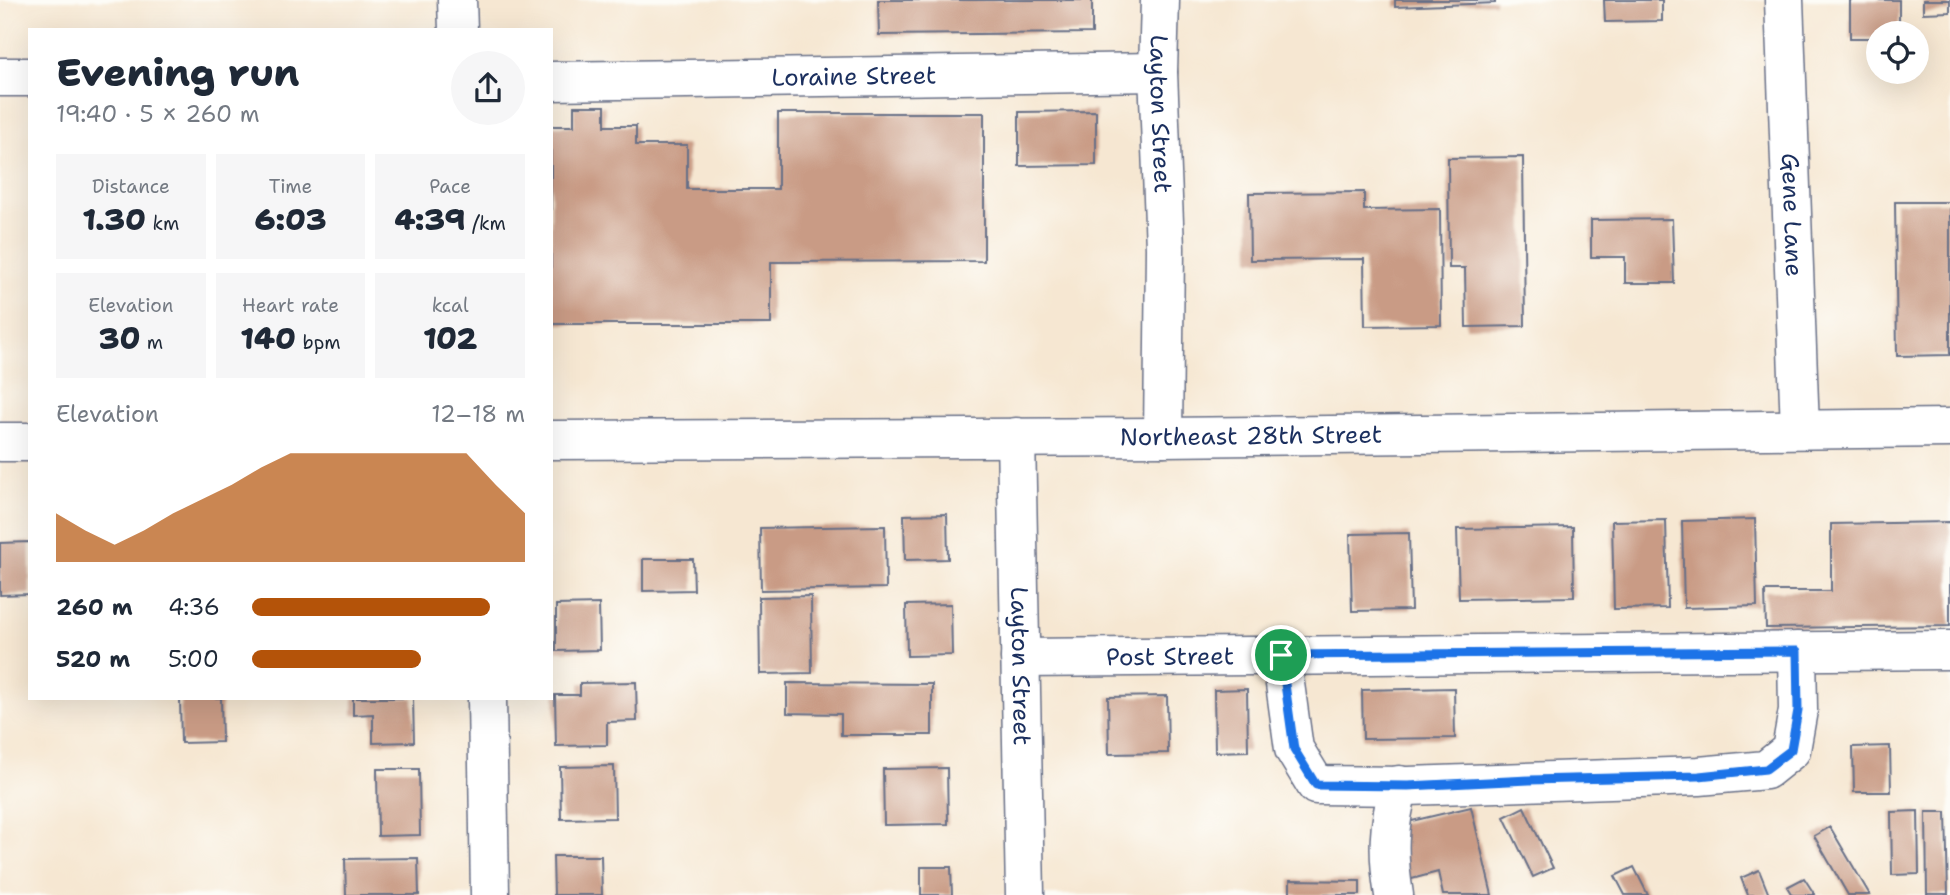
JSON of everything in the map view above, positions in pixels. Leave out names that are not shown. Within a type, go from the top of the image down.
[{"type":"street","points":[[457,0],[458,28]]},
{"type":"street","name":"Layton Street","points":[[1160,0],[1158,72],[1165,248],[1163,437]]},
{"type":"street","name":"Gene Lane","points":[[1784,0],[1800,429]]},
{"type":"street","name":"Loraine Street","points":[[553,81],[1158,72]]},
{"type":"street","points":[[0,76],[28,77]]},
{"type":"street","name":"Northeast 28th Street","points":[[553,440],[1163,437],[1950,428]]},
{"type":"street","name":"Layton Street","points":[[1016,437],[1025,895]]},
{"type":"street","points":[[0,442],[28,442]]},
{"type":"street","name":"Post Street","points":[[1020,658],[1950,650]]},
{"type":"street","points":[[1281,655],[1294,749],[1316,785],[1399,786],[1699,776],[1766,769],[1791,750],[1798,710],[1797,651]]},
{"type":"street","points":[[487,700],[490,895]]},
{"type":"street","points":[[1394,895],[1390,868],[1389,821],[1399,786]]},
{"type":"building","points":[[878,0],[1092,0],[1092,33],[879,35]]},
{"type":"building","points":[[1395,0],[1495,0],[1495,3],[1395,7]]},
{"type":"building","points":[[1604,0],[1662,0],[1662,21],[1605,22]]},
{"type":"building","points":[[1850,0],[1899,0],[1899,21],[1866,21],[1866,38],[1850,38]]},
{"type":"building","points":[[1923,0],[1950,0],[1950,12],[1923,13]]},
{"type":"building","points":[[574,106],[605,106],[605,126],[636,126],[636,145],[687,145],[687,189],[778,189],[778,113],[984,113],[984,261],[771,262],[771,324],[553,324],[553,126],[574,126]]},
{"type":"building","points":[[1096,111],[1096,165],[1019,166],[1019,112]]},
{"type":"building","points":[[1523,157],[1525,326],[1466,327],[1465,268],[1449,268],[1448,158]]},
{"type":"building","points":[[1364,192],[1364,210],[1440,209],[1441,325],[1365,326],[1364,259],[1250,260],[1249,193]]},
{"type":"building","points":[[1895,202],[1950,202],[1950,355],[1897,356]]},
{"type":"building","points":[[1672,219],[1674,283],[1625,283],[1625,257],[1591,257],[1591,220]]},
{"type":"building","points":[[947,514],[948,559],[905,560],[904,515]]},
{"type":"building","points":[[1755,519],[1757,606],[1684,608],[1682,521]]},
{"type":"building","points":[[1666,520],[1668,608],[1614,609],[1612,521]]},
{"type":"building","points":[[1950,522],[1950,626],[1766,628],[1765,591],[1831,591],[1831,524]]},
{"type":"building","points":[[885,526],[886,588],[761,590],[760,528]]},
{"type":"building","points":[[1573,527],[1574,597],[1459,599],[1457,529]]},
{"type":"building","points":[[1409,533],[1411,610],[1352,611],[1350,534]]},
{"type":"building","points":[[28,542],[28,594],[0,595],[0,543]]},
{"type":"building","points":[[643,559],[693,559],[694,590],[643,591]]},
{"type":"building","points":[[811,596],[812,673],[760,674],[759,597]]},
{"type":"building","points":[[599,604],[600,650],[556,651],[556,605]]},
{"type":"building","points":[[951,604],[952,655],[907,656],[906,605]]},
{"type":"building","points":[[636,682],[637,721],[607,722],[607,745],[556,746],[555,695],[580,695],[580,683]]},
{"type":"building","points":[[787,683],[932,684],[932,735],[841,735],[841,714],[787,713]]},
{"type":"building","points":[[1454,688],[1455,738],[1363,739],[1362,690]]},
{"type":"building","points":[[1247,689],[1248,751],[1215,752],[1214,690]]},
{"type":"building","points":[[1167,696],[1168,753],[1109,754],[1108,697]]},
{"type":"building","points":[[180,700],[221,700],[222,742],[181,743]]},
{"type":"building","points":[[353,700],[413,700],[414,742],[373,743],[373,714],[353,715]]},
{"type":"building","points":[[1890,746],[1891,792],[1854,792],[1853,747]]},
{"type":"building","points":[[614,766],[615,818],[561,819],[560,767]]},
{"type":"building","points":[[947,768],[948,824],[884,825],[883,769]]},
{"type":"building","points":[[377,769],[419,769],[420,835],[378,836]]},
{"type":"building","points":[[1471,807],[1492,895],[1443,895],[1438,872],[1408,880],[1395,825]]},
{"type":"building","points":[[1524,807],[1553,868],[1533,877],[1504,817]]},
{"type":"building","points":[[1918,811],[1919,874],[1892,875],[1891,812]]},
{"type":"building","points":[[1926,812],[1946,812],[1948,894],[1927,894]]},
{"type":"building","points":[[1830,827],[1870,895],[1848,895],[1814,836]]},
{"type":"building","points":[[553,856],[601,856],[602,895],[554,895]]},
{"type":"building","points":[[418,858],[419,895],[346,895],[345,859]]},
{"type":"building","points":[[921,867],[951,867],[952,895],[921,895]]},
{"type":"building","points":[[1634,867],[1648,895],[1625,895],[1615,876]]},
{"type":"building","points":[[1759,870],[1769,895],[1748,895],[1741,878]]},
{"type":"building","points":[[1804,878],[1815,895],[1792,895],[1787,887]]},
{"type":"building","points":[[1290,880],[1360,881],[1360,895],[1290,895]]},
{"type":"route","points":[[1797,651],[1798,710],[1791,750],[1766,769],[1699,776],[1408,786],[1316,785],[1294,749],[1281,655],[1797,651]]}]
